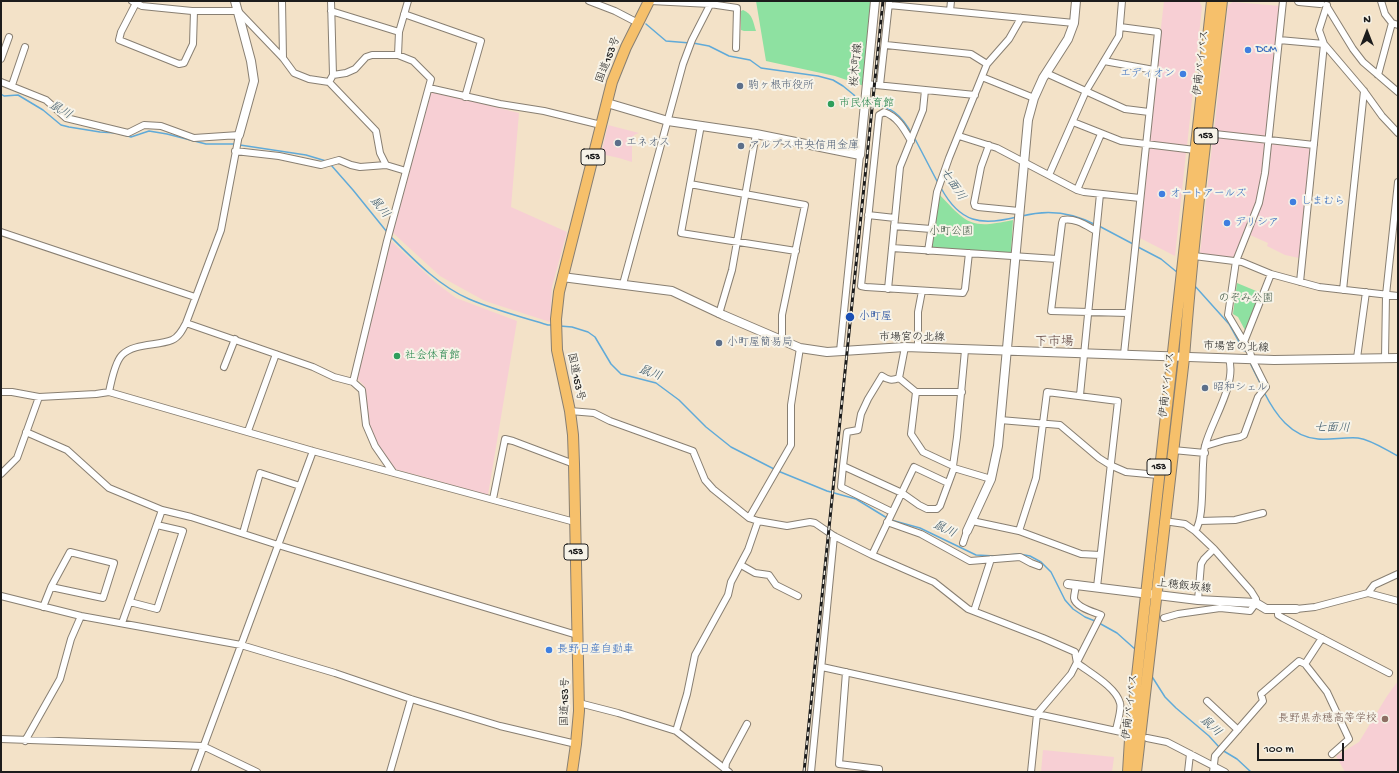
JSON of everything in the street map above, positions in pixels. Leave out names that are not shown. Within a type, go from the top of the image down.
[{"type":"highway","name":"国道153号","points":[[572,772],[579,703],[574,464],[570,411],[557,350],[556,319],[558,292],[615,74],[626,47],[650,1]]},
{"type":"highway","name":"伊南バイパス","points":[[1128,772],[1130,739],[1151,648],[1151,594],[1158,475],[1212,1]]},
{"type":"highway","name":"伊南バイパス","points":[[1136,772],[1141,686],[1141,644],[1164,521],[1173,450],[1184,358],[1206,133],[1222,1]]},
{"type":"street","points":[[109,392],[113,374],[122,355],[136,348],[172,340],[181,332],[186,323],[221,230],[236,150],[254,80],[252,60],[235,1]]},
{"type":"street","points":[[282,1],[283,58]]},
{"type":"street","points":[[329,82],[333,76],[331,1]]},
{"type":"street","points":[[398,55],[399,32],[408,1]]},
{"type":"street","points":[[589,1],[638,23]]},
{"type":"street","points":[[650,1],[711,3],[737,8],[736,48]]},
{"type":"street","name":"桜木町線","points":[[860,155],[875,1]]},
{"type":"street","points":[[950,11],[951,1]]},
{"type":"street","points":[[962,543],[991,480],[998,446],[1028,120],[1034,98],[1046,73],[1068,39],[1074,23],[1076,1]]},
{"type":"street","points":[[1049,175],[1086,91],[1119,36],[1122,1]]},
{"type":"street","points":[[1173,450],[1205,449],[1225,440],[1244,435],[1261,394],[1266,387],[1250,352],[1228,315],[1236,261],[1259,203],[1265,174],[1283,1]]},
{"type":"street","points":[[1299,1],[1322,3]]},
{"type":"street","points":[[1378,75],[1395,24],[1385,14],[1381,1]]},
{"type":"street","points":[[194,11],[193,44],[184,63],[179,64],[119,40],[134,2],[142,6],[194,11],[238,11],[283,58],[297,75],[309,79],[329,82],[376,131],[380,153],[386,165]]},
{"type":"street","points":[[623,284],[683,64],[692,40],[711,3]]},
{"type":"street","points":[[880,86],[886,45],[889,3],[950,11],[1074,23]]},
{"type":"street","points":[[1300,282],[1324,44],[1320,30],[1322,3]]},
{"type":"street","points":[[1322,3],[1352,50],[1363,62],[1398,92]]},
{"type":"street","points":[[331,12],[399,32]]},
{"type":"street","points":[[404,14],[481,41],[465,97]]},
{"type":"street","points":[[928,250],[941,180],[987,64],[1009,39],[1021,18]]},
{"type":"street","points":[[1120,27],[1158,32],[1124,354]]},
{"type":"street","points":[[1,59],[9,37]]},
{"type":"street","points":[[1280,40],[1324,44],[1364,91],[1382,116],[1398,133]]},
{"type":"street","points":[[886,45],[971,54],[987,64]]},
{"type":"street","points":[[12,86],[25,48]]},
{"type":"street","points":[[333,76],[355,69],[366,57],[372,55],[398,55],[413,61],[431,79],[387,241],[353,382]]},
{"type":"street","points":[[1104,61],[1154,70]]},
{"type":"street","points":[[1046,73],[1125,109],[1149,112]]},
{"type":"street","points":[[982,77],[1034,98]]},
{"type":"street","points":[[1,82],[46,100],[66,118],[128,133],[144,125],[161,126],[194,138],[239,138]]},
{"type":"street","points":[[866,84],[975,95]]},
{"type":"street","points":[[429,88],[465,97],[544,111],[601,125]]},
{"type":"street","points":[[888,288],[900,167],[923,110],[925,90]]},
{"type":"street","points":[[1343,290],[1364,91]]},
{"type":"street","points":[[607,103],[668,120],[756,134],[860,155],[840,351]]},
{"type":"street","points":[[911,141],[895,117],[884,112],[879,114],[861,286],[866,288],[963,293],[966,289],[968,253]]},
{"type":"street","points":[[1073,122],[1121,142],[1195,150]]},
{"type":"street","points":[[701,125],[681,233],[796,251]]},
{"type":"street","points":[[1206,133],[1314,145]]},
{"type":"street","points":[[719,314],[732,270],[756,134]]},
{"type":"street","points":[[1077,190],[1101,134]]},
{"type":"street","points":[[959,136],[997,148],[1077,190],[1140,198]]},
{"type":"street","points":[[989,145],[981,167],[974,206],[1019,215]]},
{"type":"street","points":[[236,150],[323,164],[339,160],[360,167],[386,165],[406,171]]},
{"type":"street","points":[[1384,358],[1386,294],[1398,182]]},
{"type":"street","points":[[690,184],[805,205],[782,315],[782,340]]},
{"type":"street","points":[[1080,395],[1100,194]]},
{"type":"street","points":[[868,215],[895,218]]},
{"type":"street","points":[[1096,230],[1078,222],[1068,219],[1063,220],[1051,311],[1128,313]]},
{"type":"street","points":[[894,226],[931,229]]},
{"type":"street","points":[[1,232],[195,297]]},
{"type":"street","points":[[892,248],[1057,259]]},
{"type":"street","points":[[1194,256],[1250,264],[1271,274],[1323,288],[1398,296]]},
{"type":"street","points":[[1244,342],[1271,274]]},
{"type":"street","name":"市場宮の北線","points":[[562,278],[623,284],[672,291],[719,314],[800,348],[827,352],[918,348],[1274,360],[1398,358]]},
{"type":"street","points":[[918,348],[918,312],[922,291]]},
{"type":"street","points":[[1357,358],[1366,292]]},
{"type":"street","points":[[186,323],[235,339],[353,382],[362,390],[366,424],[375,446],[393,472]]},
{"type":"street","points":[[224,367],[235,339]]},
{"type":"street","points":[[749,518],[791,446],[791,405],[800,348]]},
{"type":"street","points":[[899,378],[905,348]]},
{"type":"street","points":[[843,466],[902,493],[927,509],[937,509],[940,506],[953,467],[958,437],[965,350]]},
{"type":"street","points":[[248,431],[276,354]]},
{"type":"street","points":[[1195,531],[1200,521],[1205,449],[1220,409],[1231,373],[1232,366],[1230,359]]},
{"type":"street","points":[[891,513],[841,487],[847,432],[858,430],[861,414],[882,376],[888,380],[895,380],[899,378]]},
{"type":"street","points":[[899,378],[916,392],[962,392]]},
{"type":"street","points":[[1,392],[12,392],[39,397],[109,392],[493,500],[575,521]]},
{"type":"street","points":[[916,392],[911,434],[923,452],[953,467],[991,480]]},
{"type":"street","points":[[1019,531],[1036,478],[1047,392],[1118,401],[1097,587]]},
{"type":"street","points":[[1,474],[17,458],[39,397]]},
{"type":"street","points":[[570,411],[594,413],[610,421],[693,452],[705,480],[713,490],[749,518],[787,526],[810,522],[815,523],[834,536],[872,555],[934,582],[968,610],[1043,638],[1075,652],[1077,663],[1109,687],[1120,702],[1118,731],[822,667]]},
{"type":"street","points":[[1000,420],[1060,425],[1099,458],[1110,465],[1126,472],[1158,475]]},
{"type":"street","points":[[26,432],[67,450],[109,488],[162,510],[191,517],[278,545],[577,635]]},
{"type":"street","points":[[493,500],[505,440],[513,441],[574,464]]},
{"type":"street","points":[[194,772],[313,450]]},
{"type":"street","points":[[872,555],[914,467],[948,483]]},
{"type":"street","points":[[243,533],[260,473],[300,486]]},
{"type":"street","points":[[122,623],[162,510]]},
{"type":"street","points":[[1200,521],[1235,520],[1263,513]]},
{"type":"street","points":[[676,731],[687,694],[695,655],[728,595],[731,582],[748,550],[758,521]]},
{"type":"street","points":[[972,521],[1019,531],[1081,554],[1100,555]]},
{"type":"street","points":[[1164,521],[1185,524],[1195,531],[1214,549],[1251,591],[1256,599],[1256,604],[1250,610],[1220,608],[1178,614],[1164,618]]},
{"type":"street","points":[[887,522],[921,534],[970,561],[1020,557],[1039,566]]},
{"type":"street","points":[[130,602],[157,609],[183,531],[157,525]]},
{"type":"street","points":[[811,772],[834,536]]},
{"type":"street","points":[[1198,600],[1201,564],[1214,549]]},
{"type":"street","points":[[43,607],[52,587],[70,552],[114,563],[103,598],[52,587]]},
{"type":"street","points":[[974,611],[991,559]]},
{"type":"street","points":[[741,565],[755,573],[769,575],[776,585],[798,596]]},
{"type":"street","points":[[1368,593],[1374,585],[1398,574]]},
{"type":"street","points":[[1031,772],[1037,714],[1071,674],[1101,616],[1076,602],[1072,584]]},
{"type":"street","name":"上穂飯坂線","points":[[1072,584],[1198,600],[1256,604],[1266,609],[1296,609]]},
{"type":"street","points":[[1296,609],[1314,607],[1368,593],[1398,601]]},
{"type":"street","points":[[1,596],[81,616],[241,645],[335,673],[411,699],[500,726],[576,744]]},
{"type":"street","points":[[1278,610],[1278,614],[1283,618],[1389,673]]},
{"type":"street","points":[[25,741],[60,679],[71,639],[81,616]]},
{"type":"street","points":[[1305,664],[1322,638]]},
{"type":"street","points":[[1213,769],[1215,756],[1263,701],[1261,694],[1299,661],[1305,664],[1327,692],[1349,739],[1332,754]]},
{"type":"street","points":[[846,672],[839,764],[879,769],[879,772]]},
{"type":"street","points":[[390,772],[411,699]]},
{"type":"street","points":[[1207,700],[1238,730]]},
{"type":"street","points":[[579,703],[618,713],[676,731],[726,771]]},
{"type":"street","points":[[726,771],[726,763],[747,724]]},
{"type":"street","points":[[1147,738],[1167,742],[1190,754],[1213,769],[1225,772]]},
{"type":"street","points":[[1,739],[203,746],[257,772]]},
{"type":"street","points":[[1188,772],[1190,754]]},
{"type":"shaded area","points":[[1164,1],[1199,1],[1202,7],[1186,147],[1150,143],[1148,141]]},
{"type":"shaded area","name":"DCM","points":[[1233,2],[1281,6],[1267,135],[1265,136],[1214,131],[1228,5]]},
{"type":"shaded area","points":[[432,92],[519,113],[511,207],[567,232],[552,287],[550,322],[485,301],[454,284],[440,276],[392,232],[428,98]]},
{"type":"shaded area","name":"エネオス","points":[[608,125],[639,133],[634,135],[632,141],[632,162],[601,154]]},
{"type":"shaded area","points":[[1213,137],[1266,144],[1257,202],[1232,258],[1200,254]]},
{"type":"shaded area","points":[[1271,143],[1309,147],[1311,149],[1299,258],[1285,255],[1267,246],[1268,243],[1250,235],[1262,203],[1268,175]]},
{"type":"shaded area","points":[[1147,148],[1185,151],[1186,153],[1175,256],[1138,237]]},
{"type":"shaded area","points":[[391,241],[435,282],[456,298],[517,321],[488,495],[391,468],[377,446],[368,424],[365,387],[356,377]]},
{"type":"shaded area","name":"長野県赤穂高等学校","points":[[1398,681],[1398,772],[1345,772],[1336,756],[1359,742]]},
{"type":"shaded area","points":[[1043,750],[1114,757],[1112,772],[1041,772]]},
{"type":"green space","points":[[756,1],[872,1],[864,86],[835,76],[766,61]]},
{"type":"green space","points":[[743,10],[751,16],[756,31],[741,30],[741,11]]},
{"type":"green space","name":"小町公園","points":[[939,194],[957,212],[971,222],[988,224],[1013,220],[1011,252],[934,249],[931,246]]},
{"type":"green space","name":"のぞみ公園","points":[[1237,283],[1261,293],[1246,332],[1238,317],[1233,314]]},
{"type":"waterway","name":"七面川","points":[[623,12],[631,16]]},
{"type":"waterway","name":"七面川","points":[[646,24],[666,41],[690,43]]},
{"type":"waterway","name":"七面川","points":[[693,43],[709,46],[729,56],[750,60],[761,68],[818,76],[833,80],[854,95],[860,105],[863,105]]},
{"type":"waterway","name":"鼠川","points":[[1,94],[4,96],[18,95],[43,110],[61,125],[69,127],[117,133],[131,137],[149,131],[206,144],[236,144]]},
{"type":"waterway","name":"七面川","points":[[868,104],[883,106],[894,112],[904,122],[912,134]]},
{"type":"waterway","name":"七面川","points":[[914,137],[938,183]]},
{"type":"waterway","name":"鼠川","points":[[240,145],[306,155],[326,161]]},
{"type":"waterway","name":"鼠川","points":[[331,165],[387,232]]},
{"type":"waterway","name":"七面川","points":[[941,188],[948,200],[956,209],[973,219],[993,221],[1017,217]]},
{"type":"waterway","name":"七面川","points":[[1022,216],[1051,212],[1060,213],[1078,217],[1096,225]]},
{"type":"waterway","name":"七面川","points":[[1099,226],[1133,244]]},
{"type":"waterway","name":"鼠川","points":[[391,237],[427,272],[458,294],[498,310],[552,325]]},
{"type":"waterway","name":"七面川","points":[[1138,247],[1161,259],[1178,273]]},
{"type":"waterway","name":"七面川","points":[[1194,285],[1229,324],[1244,351]]},
{"type":"waterway","name":"鼠川","points":[[560,326],[572,327],[588,332],[595,337],[611,364],[621,374],[656,383],[679,400],[706,427],[731,447],[774,469]]},
{"type":"waterway","name":"七面川","points":[[1251,365],[1263,389]]},
{"type":"waterway","name":"七面川","points":[[1264,392],[1279,416],[1285,423],[1300,434],[1318,439],[1363,439],[1374,443],[1398,456]]},
{"type":"waterway","name":"鼠川","points":[[778,471],[827,491],[856,499],[887,518]]},
{"type":"waterway","name":"鼠川","points":[[891,520],[920,528],[976,555],[995,556],[1019,554],[1030,556],[1041,562],[1051,572],[1065,600],[1073,609],[1085,617],[1095,621]]},
{"type":"waterway","name":"鼠川","points":[[1099,623],[1117,633],[1136,650]]},
{"type":"waterway","name":"鼠川","points":[[1151,675],[1165,697],[1209,736],[1219,747]]},
{"type":"waterway","name":"鼠川","points":[[1222,750],[1237,759],[1251,772]]},
{"type":"railway","points":[[804,772],[883,1]]},
{"type":"place","name":"DCM","points":[[1248,50]]},
{"type":"place","name":"エディオン","points":[[1183,74]]},
{"type":"place","name":"駒ヶ根市役所","points":[[740,86]]},
{"type":"place","name":"市民体育館","points":[[831,104]]},
{"type":"place","name":"エネオス","points":[[618,143]]},
{"type":"place","name":"アルプス中央信用金庫","points":[[741,146]]},
{"type":"place","name":"オートアールズ","points":[[1162,194]]},
{"type":"place","name":"しまむら","points":[[1293,202]]},
{"type":"place","name":"デリシア","points":[[1227,223]]},
{"type":"place","name":"小町屋","points":[[850,317]]},
{"type":"place","name":"小町屋簡易局","points":[[719,343]]},
{"type":"place","name":"社会体育館","points":[[397,356]]},
{"type":"place","name":"昭和シェル","points":[[1205,388]]},
{"type":"place","name":"長野日産自動車","points":[[549,650]]},
{"type":"place","name":"長野県赤穂高等学校","points":[[1385,719]]},
{"type":"district","name":"下市場","points":[[1054,343]]}]
